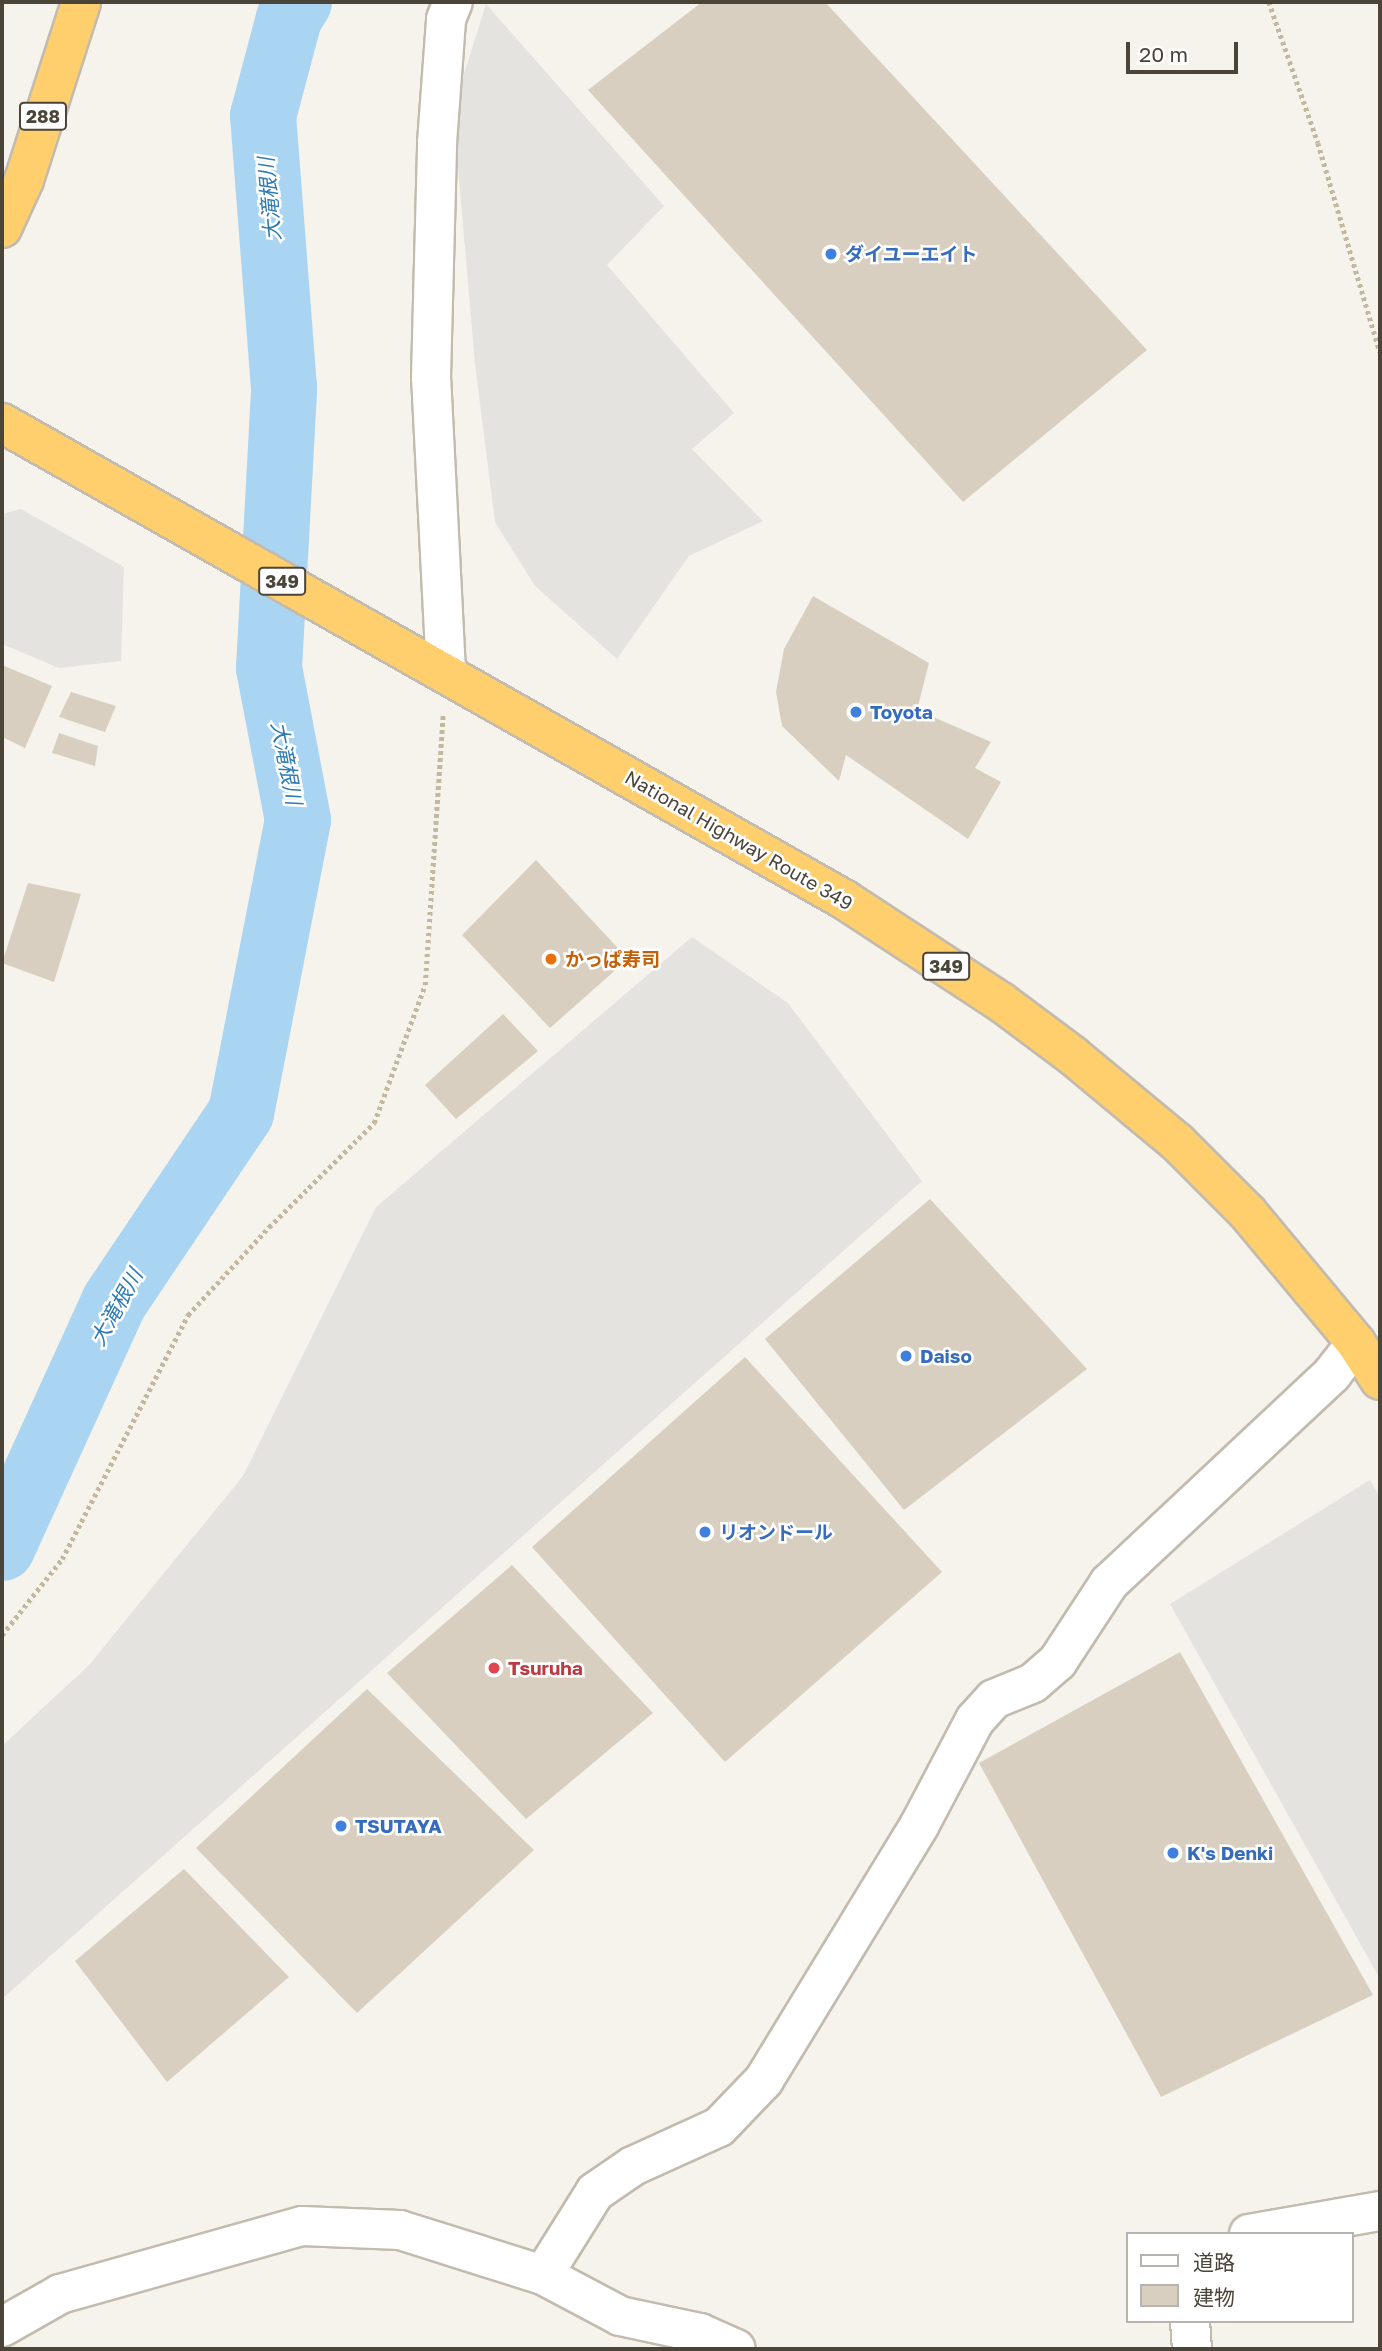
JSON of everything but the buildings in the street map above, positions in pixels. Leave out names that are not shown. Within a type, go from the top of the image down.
[{"type":"highway","name":"288","points":[[2,228],[24,180],[81,2]]},
{"type":"highway","name":"National Highway Route 349","points":[[2,423],[845,900],[1001,1002],[1072,1055],[1178,1143],[1247,1212],[1356,1343],[1380,1380]]},
{"type":"street","points":[[435,666],[431,377],[437,144],[446,19],[453,2]]},
{"type":"street","points":[[543,2275],[595,2192],[633,2166],[719,2127],[764,2080],[919,1826],[975,1720],[994,1699],[1033,1683],[1058,1661],[1109,1583],[1332,1374],[1356,1343]]},
{"type":"street","points":[[1260,2232],[1380,2211]]},
{"type":"street","points":[[2,2327],[60,2294],[302,2226],[400,2230],[543,2275],[620,2316],[699,2333],[736,2349]]},
{"type":"street","points":[[1190,2323],[1192,2349]]},
{"type":"path","points":[[1269,2],[1318,143],[1380,352]]},
{"type":"path","points":[[2,1634],[62,1559],[188,1315],[269,1227],[374,1123],[425,985],[435,666]]},
{"type":"shaded area","points":[[486,4],[664,206],[607,265],[734,413],[692,449],[763,521],[689,556],[617,659],[535,586],[495,522],[475,364],[453,109]]},
{"type":"shaded area","points":[[21,509],[124,567],[121,661],[59,668],[2,644],[2,514]]},
{"type":"shaded area","points":[[692,937],[788,1003],[922,1181],[2,1999],[2,1746],[89,1665],[243,1476],[376,1207]]},
{"type":"shaded area","points":[[1370,1480],[1380,1497],[1380,1979],[1170,1604]]},
{"type":"waterway","name":"大滝根川","points":[[2,1548],[114,1302],[241,1113],[298,820],[269,668],[284,388],[263,116],[289,18],[299,2]]},
{"type":"place","name":"ダイユーエイト","points":[[831,254]]},
{"type":"place","name":"Toyota","points":[[856,712]]},
{"type":"place","name":"かっぱ寿司","points":[[551,959]]},
{"type":"place","name":"Daiso","points":[[906,1356]]},
{"type":"place","name":"リオンドール","points":[[705,1532]]},
{"type":"place","name":"Tsuruha","points":[[494,1668]]},
{"type":"place","name":"TSUTAYA","points":[[341,1826]]},
{"type":"place","name":"K's Denki","points":[[1173,1853]]}]
